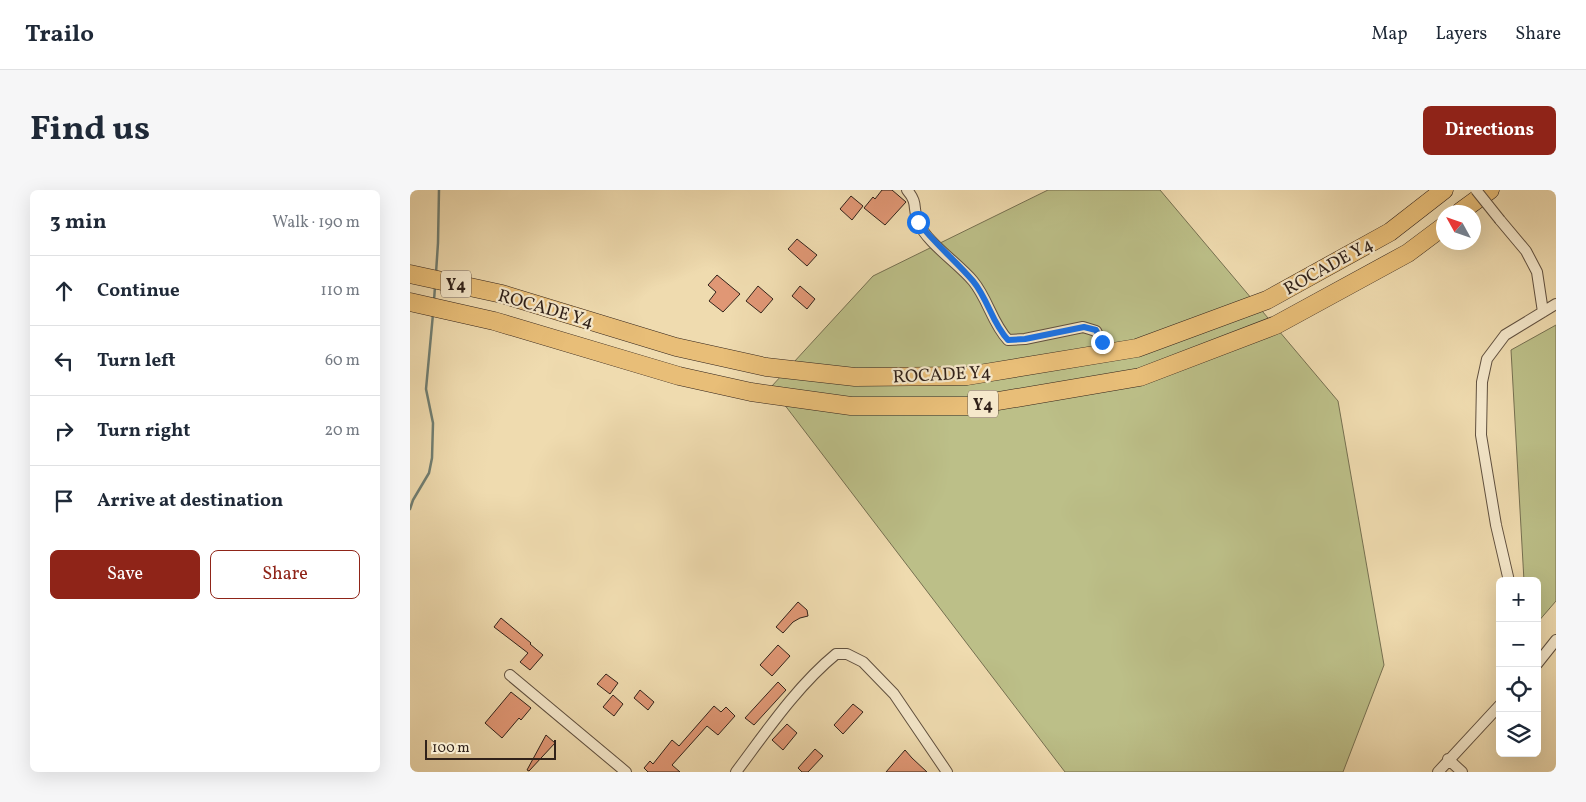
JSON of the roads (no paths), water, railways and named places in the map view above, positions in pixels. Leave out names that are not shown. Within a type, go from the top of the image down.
[{"type":"highway","name":"ROCADE Y4","points":[[410,274],[502,294],[676,347],[766,367],[854,377],[967,376],[1137,348],[1267,300],[1390,232],[1444,190]]},
{"type":"highway","points":[[1470,205],[1490,190]]},
{"type":"highway","name":"ROCADE Y4","points":[[410,302],[494,321],[679,376],[751,392],[851,406],[969,406],[1140,376],[1276,325],[1408,253],[1436,232]]},
{"type":"street","points":[[907,190],[914,198],[918,222],[930,239],[974,282],[999,331],[1008,340],[1025,339],[1084,327],[1096,330],[1107,353]]},
{"type":"street","points":[[1476,190],[1526,251],[1537,272],[1543,312]]},
{"type":"street","points":[[1508,577],[1496,525],[1481,436],[1482,382],[1487,360],[1505,335],[1556,304]]},
{"type":"street","points":[[1541,659],[1556,640]]},
{"type":"street","points":[[736,772],[773,723],[816,672],[836,654],[847,654],[863,662],[894,694],[947,772]]},
{"type":"street","points":[[510,675],[626,772]]},
{"type":"street","points":[[1438,772],[1496,709]]},
{"type":"street","points":[[1448,759],[1462,772]]},
{"type":"waterway","points":[[436,273],[439,190]]},
{"type":"waterway","points":[[434,301],[435,286]]},
{"type":"waterway","points":[[410,509],[413,500],[429,473],[432,458],[433,423],[426,389],[433,314]]}]
